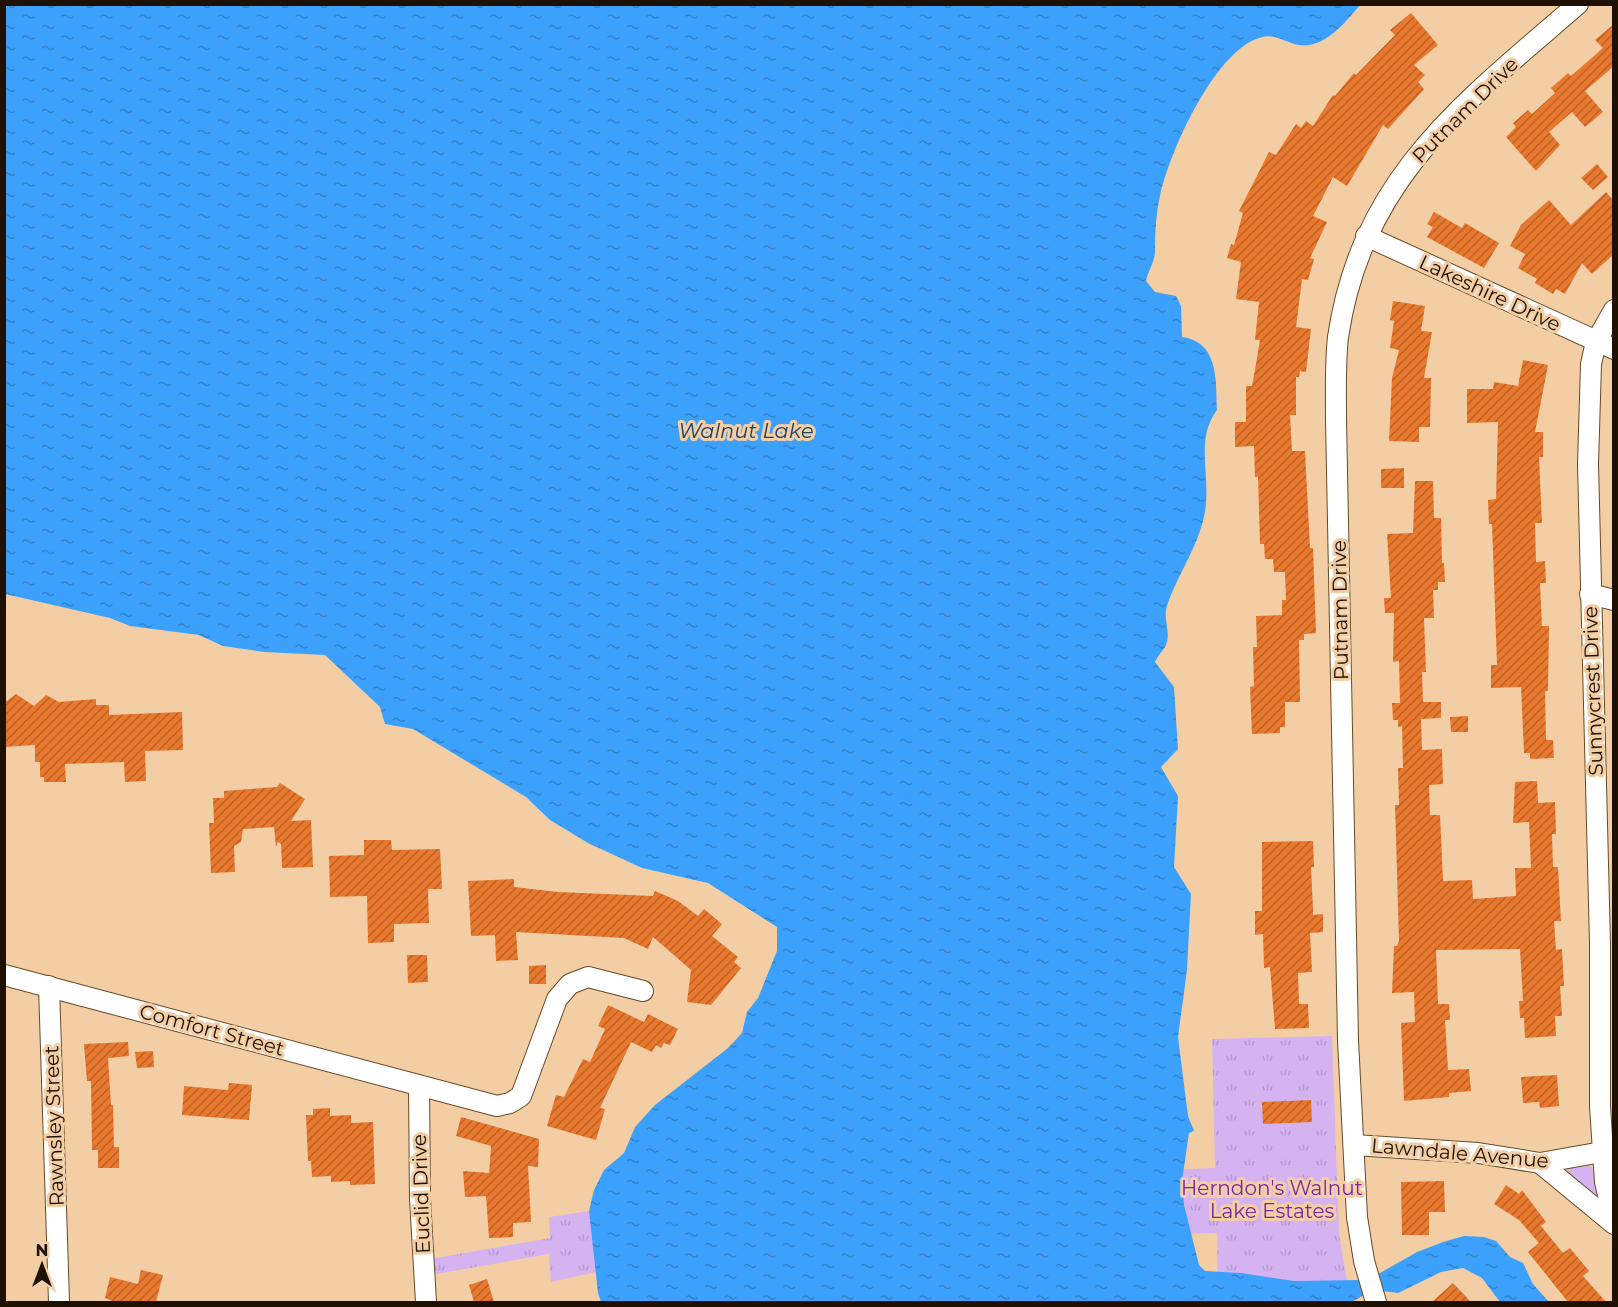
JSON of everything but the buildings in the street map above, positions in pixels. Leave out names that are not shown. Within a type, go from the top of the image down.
[{"type":"street","name":"Putnam Drive","points":[[1377,1302],[1364,1261],[1357,1217],[1347,1013],[1336,366],[1348,290],[1366,236],[1388,195],[1423,147],[1499,73],[1578,4]]},
{"type":"street","name":"Lakeshire Drive","points":[[1366,236],[1605,345]]},
{"type":"street","name":"Sunnycrest Drive","points":[[1614,310],[1605,345],[1589,390],[1590,594],[1606,895],[1599,1088],[1606,1144],[1605,1182],[1614,1223]]},
{"type":"street","points":[[1590,594],[1614,600]]},
{"type":"street","name":"Comfort Street","points":[[4,975],[497,1106],[510,1104],[521,1096],[557,999],[570,984],[588,977],[643,991]]},
{"type":"street","name":"Rawnsley Street","points":[[49,986],[59,1302]]},
{"type":"street","name":"Euclid Drive","points":[[420,1086],[420,1199],[426,1302]]},
{"type":"street","name":"Lawndale Avenue","points":[[1354,1145],[1478,1153],[1540,1163],[1606,1144]]},
{"type":"street","points":[[1540,1163],[1614,1223]]},
{"type":"green space","name":"Herndon's Walnut Lake Estates","points":[[1332,1036],[1339,1235],[1349,1292],[1218,1302],[1217,1233],[1136,1235],[1135,1171],[1215,1168],[1212,1039]]},
{"type":"green space","points":[[1592,1167],[1598,1198],[1566,1173],[1567,1169]]},
{"type":"green space","points":[[589,1211],[596,1272],[551,1282],[549,1254],[431,1275],[430,1259],[550,1238],[549,1217]]},
{"type":"water","name":"Walnut Lake","points":[[4,5],[1360,5],[1332,35],[1314,44],[1294,44],[1273,37],[1259,38],[1242,47],[1210,83],[1183,131],[1165,177],[1156,223],[1155,255],[1146,281],[1155,292],[1176,296],[1181,306],[1182,337],[1194,340],[1203,346],[1209,355],[1215,375],[1217,410],[1207,432],[1205,443],[1206,503],[1204,517],[1196,543],[1167,606],[1167,642],[1155,662],[1174,687],[1178,749],[1161,767],[1178,796],[1174,867],[1191,894],[1187,970],[1178,1037],[1188,1116],[1194,1131],[1189,1133],[1182,1181],[1184,1205],[1199,1265],[1205,1271],[1241,1273],[1294,1281],[1360,1280],[1373,1277],[1417,1252],[1443,1242],[1464,1236],[1484,1237],[1496,1241],[1510,1257],[1523,1263],[1533,1284],[1549,1302],[1500,1302],[1482,1278],[1463,1268],[1441,1272],[1398,1293],[1382,1291],[1364,1295],[1352,1302],[601,1302],[589,1211],[594,1190],[604,1170],[624,1153],[635,1127],[655,1105],[728,1048],[742,1033],[747,1012],[758,998],[777,951],[777,927],[708,883],[642,868],[588,843],[550,820],[526,797],[413,729],[385,724],[380,707],[325,655],[264,652],[223,646],[199,635],[130,626],[110,618],[5,594]]}]
